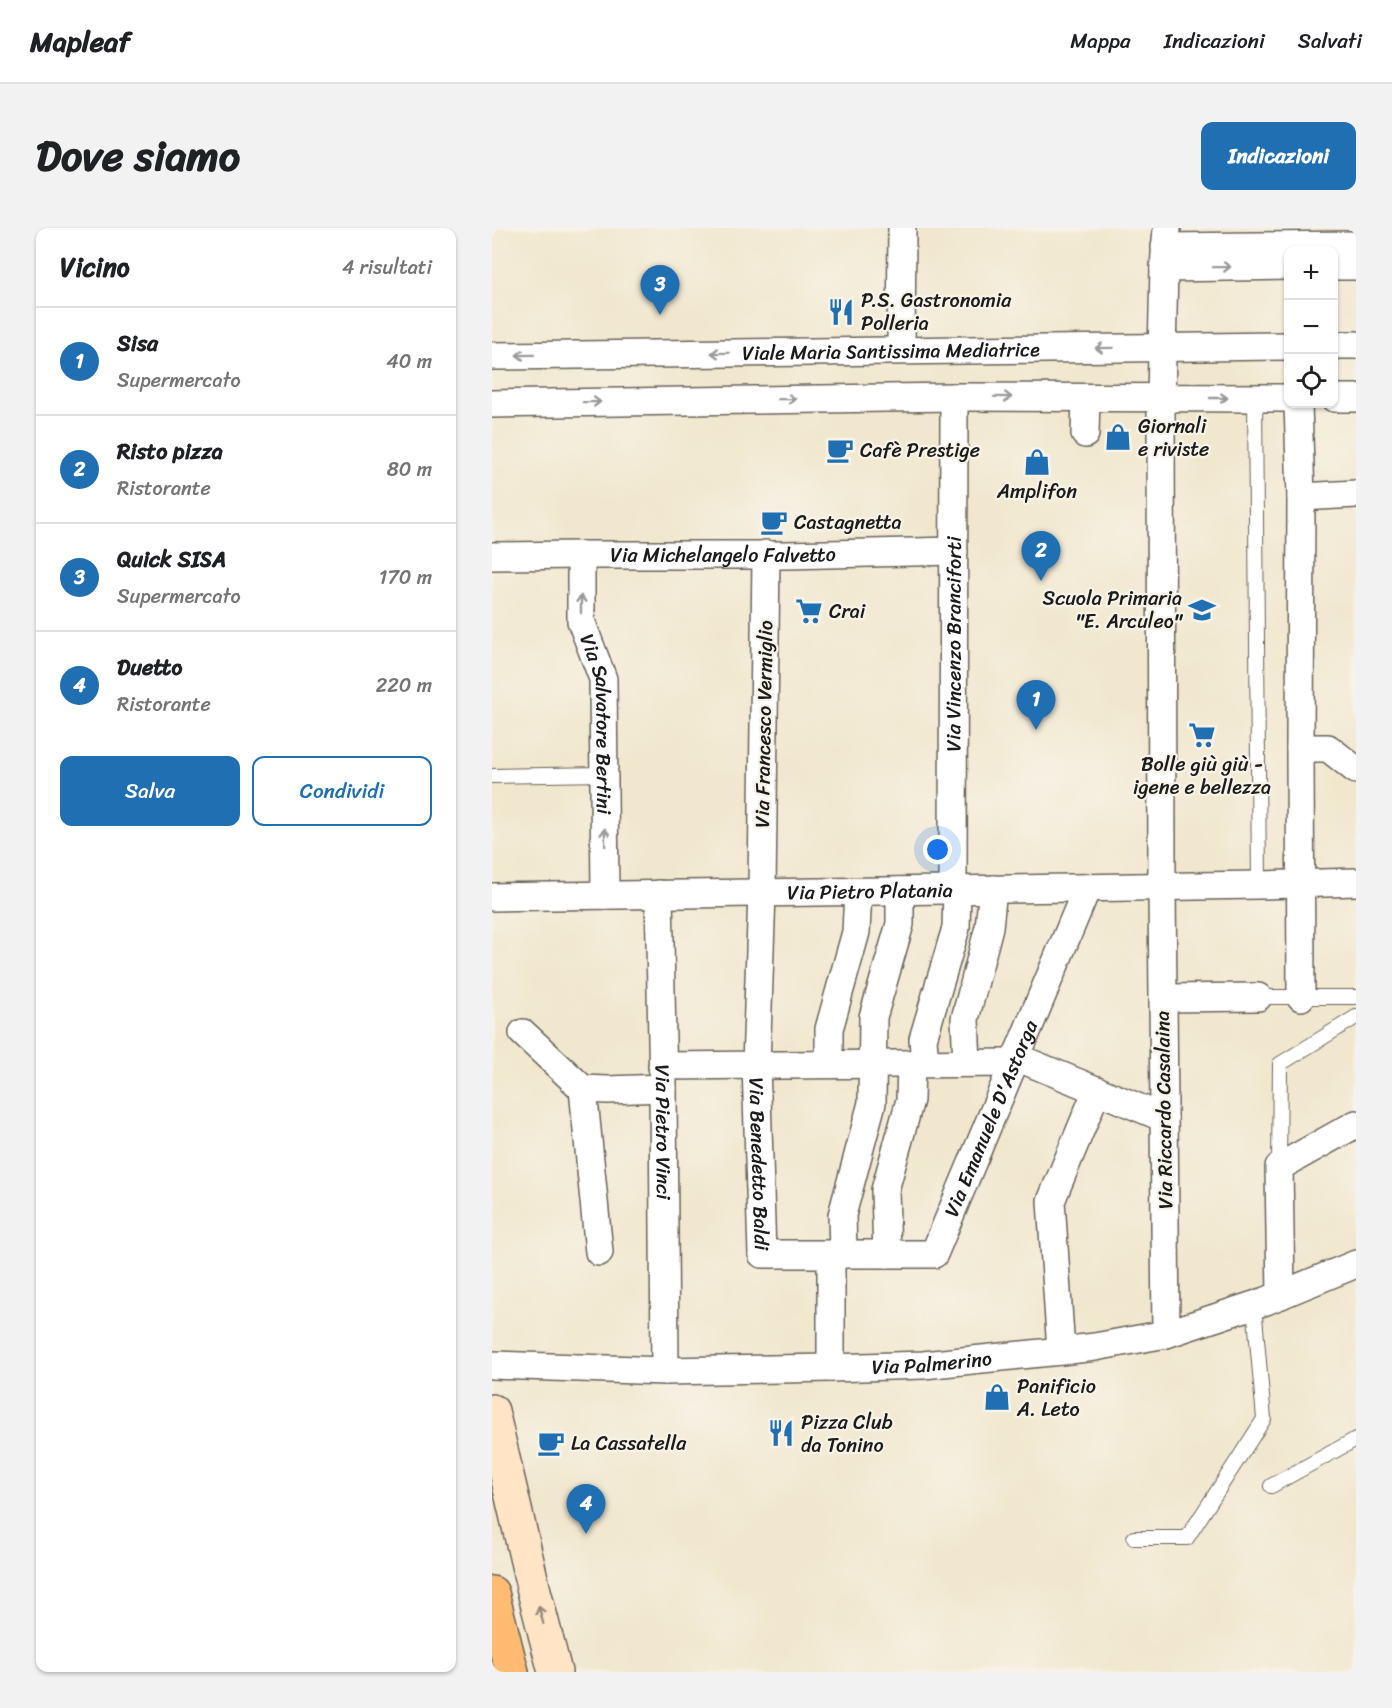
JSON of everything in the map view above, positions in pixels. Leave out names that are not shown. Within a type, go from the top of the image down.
[{"type":"main road","points":[[492,1593],[512,1672]]},
{"type":"street","points":[[901,350],[902,228]]},
{"type":"street","points":[[1165,248],[1239,242],[1356,245]]},
{"type":"street","points":[[1165,248],[1284,265]]},
{"type":"street","name":"Via Riccardo Casalaina","points":[[1165,248],[1161,398],[1166,1334]]},
{"type":"street","points":[[1338,266],[1356,266]]},
{"type":"street","points":[[1338,345],[1356,345]]},
{"type":"street","name":"Viale Maria Santissima Mediatrice","points":[[492,356],[1284,346]]},
{"type":"street","points":[[492,404],[954,397],[1284,398]]},
{"type":"street","name":"Via Vincenzo Branciforti","points":[[887,1254],[885,1190],[910,1100],[923,1039],[956,928],[954,397]]},
{"type":"street","points":[[1085,434],[1086,398]]},
{"type":"street","points":[[1338,398],[1356,398]]},
{"type":"street","points":[[1298,408],[1301,997]]},
{"type":"street","points":[[1300,497],[1356,494]]},
{"type":"street","name":"Via Michelangelo Falvetto","points":[[492,556],[954,551]]},
{"type":"street","name":"Via Francesco Vermiglio","points":[[762,893],[766,554]]},
{"type":"street","name":"Via Salvatore Bertini","points":[[580,555],[581,621],[603,679],[605,895]]},
{"type":"street","points":[[1300,748],[1328,747],[1356,770]]},
{"type":"street","name":"Via Pietro Platania","points":[[492,897],[1356,882]]},
{"type":"street","name":"Via Emanuele D'Astorga","points":[[837,1254],[934,1254],[1087,888]]},
{"type":"street","points":[[967,1063],[965,1019],[989,927],[993,889]]},
{"type":"street","points":[[831,1368],[837,1254],[842,1215],[872,1103],[873,1017],[900,924],[900,891]]},
{"type":"street","points":[[829,1064],[829,1029],[855,932],[858,892]]},
{"type":"street","name":"Via Benedetto Baldi","points":[[762,893],[756,1065],[762,1254],[837,1254]]},
{"type":"street","name":"Via Pietro Vinci","points":[[659,894],[665,1371]]},
{"type":"street","points":[[1163,998],[1257,997]]},
{"type":"street","points":[[523,1033],[583,1089],[608,1090],[663,1077],[756,1065],[918,1064],[1015,1060],[1164,1118]]},
{"type":"street","points":[[583,1089],[599,1252]]},
{"type":"street","points":[[1060,1352],[1052,1201],[1096,1090]]},
{"type":"street","points":[[1281,1295],[1279,1167],[1356,1124]]},
{"type":"street","name":"Via Palmerino","points":[[492,1365],[665,1371],[831,1368],[923,1365],[1060,1352],[1166,1334],[1254,1305],[1356,1264]]},
{"type":"street","points":[[492,1411],[555,1672]]},
{"type":"lane","points":[[1255,398],[1259,885]]},
{"type":"lane","points":[[492,776],[604,774]]},
{"type":"lane","points":[[1257,997],[1356,997]]},
{"type":"lane","points":[[1279,1167],[1280,1064],[1356,1017]]},
{"type":"lane","points":[[1134,1538],[1187,1538],[1264,1419],[1254,1305]]},
{"type":"lane","points":[[1271,1486],[1356,1439]]},
{"type":"place","name":"P.S. Gastronomia Polleria","points":[[841,312]]},
{"type":"place","name":"Quick SISA","points":[[660,315]]},
{"type":"place","name":"Giornali e riviste","points":[[1118,437]]},
{"type":"place","name":"Cafè Prestige","points":[[840,450]]},
{"type":"place","name":"Amplifon","points":[[1037,462]]},
{"type":"place","name":"Castagnetta","points":[[774,522]]},
{"type":"place","name":"Risto pizza","points":[[1041,581]]},
{"type":"place","name":"Scuola Primaria \"E. Arculeo\"","points":[[1202,610]]},
{"type":"place","name":"Crai","points":[[809,611]]},
{"type":"place","name":"Sisa","points":[[1036,730]]},
{"type":"place","name":"Bolle giù giù - igene e bellezza","points":[[1202,735]]},
{"type":"place","name":"Panificio A. Leto","points":[[997,1397]]},
{"type":"place","name":"Pizza Club da Tonino","points":[[781,1433]]},
{"type":"place","name":"La Cassatella","points":[[551,1443]]},
{"type":"place","name":"Duetto","points":[[586,1534]]}]
